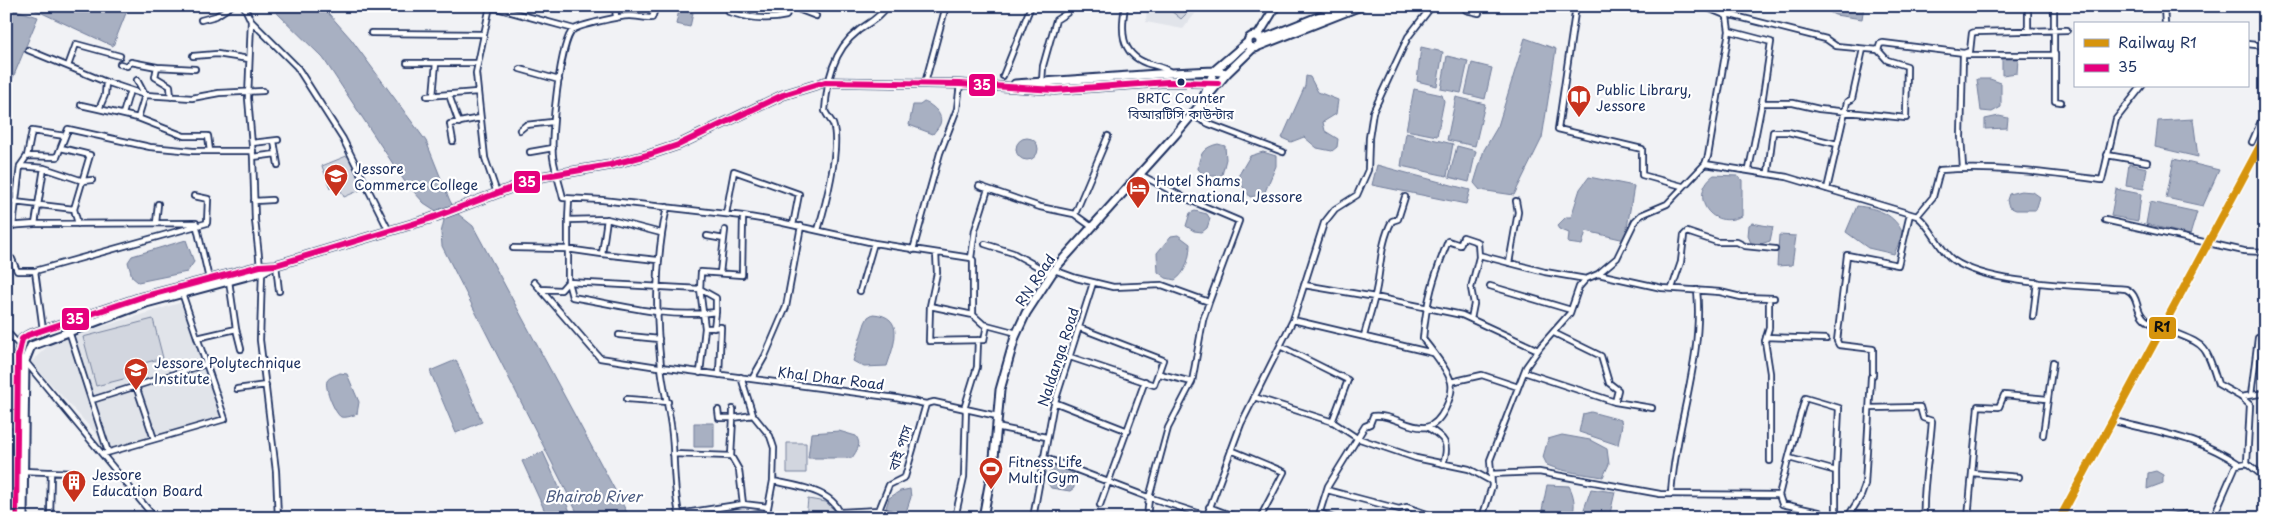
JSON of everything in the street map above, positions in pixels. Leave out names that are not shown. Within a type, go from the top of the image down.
[{"type":"highway","points":[[1256,43],[1276,6]]},
{"type":"highway","points":[[1214,71],[1256,43],[1345,6]]},
{"type":"highway","points":[[1256,43],[1361,6]]},
{"type":"highway","name":"RN Road","points":[[983,518],[994,458],[1000,390],[1016,333],[1026,313],[1053,272],[1218,83],[1256,43]]},
{"type":"highway","points":[[987,85],[1172,73],[1214,71],[1227,73]]},
{"type":"highway","name":"RN Road","points":[[1202,102],[1214,71]]},
{"type":"highway","points":[[16,518],[20,346],[22,339],[28,335],[142,297],[209,279],[276,265],[430,219],[476,202],[523,181],[610,165],[651,154],[678,144],[783,95],[829,82],[960,84],[1054,90],[1168,82],[1218,83]]},
{"type":"highway","points":[[23,518],[25,361],[28,351],[35,343],[146,303],[229,281],[261,269]]},
{"type":"street","points":[[202,20],[216,16],[231,6]]},
{"type":"street","points":[[244,6],[251,21],[297,68],[343,139],[390,231]]},
{"type":"street","points":[[497,193],[485,158],[477,92],[477,63],[490,6],[574,29],[616,17],[652,18],[656,6]]},
{"type":"street","points":[[615,6],[616,17]]},
{"type":"street","points":[[729,12],[750,19],[780,17],[786,16],[789,6],[816,16]]},
{"type":"street","points":[[818,230],[830,184],[832,163],[833,124],[825,111],[829,82],[840,49],[846,40],[879,17],[887,6]]},
{"type":"street","points":[[925,83],[946,6]]},
{"type":"street","points":[[1003,76],[1031,6]]},
{"type":"street","points":[[1042,82],[1043,66],[1056,20],[1068,13],[1069,6]]},
{"type":"street","points":[[1125,6],[1123,37],[1129,53],[1136,59],[1172,73]]},
{"type":"street","points":[[1043,457],[1149,498],[1206,517],[1231,450],[1254,397],[1293,320],[1324,223],[1335,209],[1357,195],[1368,170],[1374,112],[1408,37],[1432,6]]},
{"type":"street","points":[[1464,6],[1466,10],[1479,13],[1481,6]]},
{"type":"street","points":[[1559,6],[1576,7],[1558,129],[1642,148],[1642,175],[1682,186]]},
{"type":"street","points":[[1703,6],[1719,12],[1826,39],[1836,46],[1878,50],[1887,60],[1907,66],[1906,118],[1819,109],[1793,103],[1762,103]]},
{"type":"street","points":[[2054,6],[2055,100],[2061,102]]},
{"type":"street","points":[[2164,6],[2164,22]]},
{"type":"street","points":[[2248,44],[2264,45],[2264,6]]},
{"type":"street","points":[[2028,7],[2028,31]]},
{"type":"street","points":[[1482,518],[1492,486],[1490,460],[1524,372],[1538,350],[1554,333],[1571,310],[1579,287],[1586,279],[1598,274],[1617,258],[1635,221],[1641,215],[1666,204],[1705,164],[1720,93],[1728,31],[1727,17],[1719,12]]},
{"type":"street","points":[[251,21],[248,92],[253,151],[254,201],[261,269],[260,340],[276,471],[278,518]]},
{"type":"street","points":[[574,29],[569,36],[559,80],[554,118],[553,148],[563,198],[602,200],[743,216],[801,226],[874,243],[971,258]]},
{"type":"street","points":[[1878,50],[1880,44],[1883,43],[1964,53],[1970,50],[1972,33],[1975,32],[2067,30]]},
{"type":"street","points":[[1728,31],[1771,42],[1762,103],[1749,169]]},
{"type":"street","points":[[371,33],[483,34]]},
{"type":"street","points":[[68,66],[76,44],[120,56]]},
{"type":"street","points":[[1828,189],[1847,102],[1852,99],[1863,49]]},
{"type":"street","points":[[28,50],[106,82],[145,95],[192,98],[219,93],[262,90]]},
{"type":"street","points":[[193,56],[217,54],[249,59]]},
{"type":"street","points":[[1963,168],[1961,137],[1964,54],[2000,56],[2055,54]]},
{"type":"street","points":[[120,64],[127,66],[131,62],[157,68],[195,69]]},
{"type":"street","points":[[436,63],[430,96],[477,92]]},
{"type":"street","points":[[407,64],[477,63]]},
{"type":"street","points":[[157,68],[155,77],[170,86],[171,97]]},
{"type":"street","points":[[520,69],[559,80]]},
{"type":"street","points":[[137,80],[145,95],[138,118]]},
{"type":"street","points":[[98,109],[105,95],[106,82]]},
{"type":"street","points":[[913,250],[940,154],[956,109],[960,84]]},
{"type":"street","points":[[1917,216],[1933,197],[1940,170],[1963,168],[2016,169],[2102,180],[2116,119],[2140,88]]},
{"type":"street","points":[[123,114],[130,90]]},
{"type":"street","points":[[449,95],[459,123]]},
{"type":"street","points":[[82,104],[138,118],[184,136],[208,136],[210,151]]},
{"type":"street","points":[[2252,142],[2265,112]]},
{"type":"street","points":[[1191,114],[1209,124],[1282,152]]},
{"type":"street","points":[[453,141],[450,124],[480,118]]},
{"type":"street","points":[[520,130],[526,125],[552,122]]},
{"type":"street","points":[[27,156],[57,157],[68,129],[150,147],[210,151],[253,151]]},
{"type":"street","points":[[13,226],[20,166],[27,156],[32,132],[65,136]]},
{"type":"street","points":[[1768,172],[1773,132],[1788,132],[1837,144]]},
{"type":"street","points":[[1076,214],[1108,136]]},
{"type":"street","points":[[252,143],[276,141],[278,165]]},
{"type":"street","points":[[61,148],[90,156],[74,209],[78,224]]},
{"type":"street","points":[[530,152],[553,148]]},
{"type":"street","points":[[253,157],[276,154]]},
{"type":"street","points":[[2107,156],[2147,162]]},
{"type":"street","points":[[1705,164],[1768,172],[1917,216],[1928,226],[1951,258],[1958,263],[1989,274],[2037,282],[2126,289],[2136,299],[2142,317],[2151,323],[2193,339],[2204,347],[2218,384],[2241,397],[2250,405],[2247,463]]},
{"type":"street","points":[[20,166],[44,168],[83,181],[92,180]]},
{"type":"street","points":[[35,224],[44,168]]},
{"type":"street","points":[[726,214],[734,171],[799,194],[793,225]]},
{"type":"street","points":[[1139,174],[1185,198],[1239,221],[1203,320],[1192,382],[1168,428],[1149,498],[1147,518]]},
{"type":"street","points":[[978,186],[1048,209],[1076,214],[1092,227]]},
{"type":"street","points":[[973,315],[973,260],[971,258],[975,230],[988,189]]},
{"type":"street","points":[[6,256],[12,259],[17,271],[35,271],[196,227],[207,223],[208,199],[194,196]]},
{"type":"street","points":[[1364,336],[1375,297],[1379,262],[1388,229],[1392,221],[1398,219],[1405,197]]},
{"type":"street","points":[[569,199],[568,282],[572,297],[658,312],[701,314],[716,312]]},
{"type":"street","points":[[254,201],[272,200]]},
{"type":"street","points":[[6,201],[74,209]]},
{"type":"street","points":[[1509,263],[1518,212],[1516,201]]},
{"type":"street","points":[[156,223],[158,204]]},
{"type":"street","points":[[667,207],[657,260],[659,367],[668,402],[680,516],[742,504],[768,507]]},
{"type":"street","points":[[1847,518],[1861,496],[1865,485],[1873,349],[1839,345],[1837,341],[1847,255],[1898,266],[1910,214]]},
{"type":"street","points":[[700,373],[705,328],[701,314],[700,272],[742,275],[743,216]]},
{"type":"street","points":[[568,220],[607,219],[661,233]]},
{"type":"street","points":[[602,254],[607,219]]},
{"type":"street","points":[[2105,220],[2244,251],[2265,252]]},
{"type":"street","points":[[6,226],[35,224],[196,223],[209,279]]},
{"type":"street","points":[[752,379],[765,356],[786,307],[801,226]]},
{"type":"street","points":[[720,273],[725,230]]},
{"type":"street","points":[[1672,288],[1681,262],[1686,232],[1717,242],[1737,242],[1745,246],[1775,249]]},
{"type":"street","points":[[707,236],[724,239]]},
{"type":"street","points":[[1427,427],[1437,422],[1451,382],[1423,339],[1426,307],[1432,281],[1448,241],[1460,246],[1463,237],[1478,242],[1479,255],[1471,288],[1474,304],[1471,319]]},
{"type":"street","points":[[860,292],[874,243]]},
{"type":"street","points":[[985,244],[1013,253],[1053,272],[1093,283],[1128,288],[1162,285],[1209,302]]},
{"type":"street","points":[[513,248],[567,249],[657,260]]},
{"type":"street","points":[[936,254],[935,290],[930,306],[929,341],[984,340],[987,325]]},
{"type":"street","points":[[1479,255],[1545,272],[1586,279]]},
{"type":"street","points":[[276,265],[279,291]]},
{"type":"street","points":[[35,271],[43,330]]},
{"type":"street","points":[[1598,274],[1639,284],[1741,297],[1772,298],[1769,328],[1766,337],[1766,356],[1770,373],[1770,461]]},
{"type":"street","points":[[229,281],[241,349]]},
{"type":"street","name":"Khal Dhar Road","points":[[534,282],[600,358],[896,398],[926,404],[934,402],[997,416]]},
{"type":"street","points":[[568,282],[656,285],[700,289],[716,298],[714,328]]},
{"type":"street","points":[[540,289],[561,290],[568,282]]},
{"type":"street","points":[[2033,317],[2037,282]]},
{"type":"street","name":"Naldanga Road","points":[[1033,518],[1046,437],[1054,402],[1080,328],[1093,283]]},
{"type":"street","points":[[1304,286],[1426,307],[1471,319],[1538,350]]},
{"type":"street","points":[[1490,286],[1571,310]]},
{"type":"street","points":[[1672,494],[1673,463],[1693,364],[1699,308],[1697,290]]},
{"type":"street","points":[[106,453],[225,419],[182,293]]},
{"type":"street","points":[[930,306],[973,315],[979,322],[1016,333]]},
{"type":"street","points":[[1293,320],[1434,354]]},
{"type":"street","points":[[705,328],[721,327],[719,375]]},
{"type":"street","points":[[1070,357],[1155,384],[1160,374],[1163,360],[1080,328]]},
{"type":"street","points":[[197,338],[236,329]]},
{"type":"street","points":[[6,331],[20,346]]},
{"type":"street","points":[[69,331],[92,400],[106,453]]},
{"type":"street","points":[[1554,333],[1601,356],[1609,383],[1618,390],[1615,402]]},
{"type":"street","points":[[619,335],[659,339]]},
{"type":"street","points":[[1766,337],[1826,339]]},
{"type":"street","points":[[2251,396],[2258,338]]},
{"type":"street","points":[[955,518],[964,476],[965,409],[977,367],[978,340]]},
{"type":"street","points":[[1280,346],[1348,380],[1332,422]]},
{"type":"street","points":[[25,361],[106,453],[155,518]]},
{"type":"street","points":[[2044,434],[2053,362]]},
{"type":"street","points":[[92,400],[206,364]]},
{"type":"street","points":[[1524,372],[1615,402],[1652,408]]},
{"type":"street","points":[[1160,374],[1192,382]]},
{"type":"street","points":[[1451,382],[1482,375],[1518,387]]},
{"type":"street","points":[[741,378],[754,415],[770,436],[774,448],[773,481],[766,518]]},
{"type":"street","points":[[1100,505],[1144,381]]},
{"type":"street","points":[[237,389],[266,385]]},
{"type":"street","points":[[136,386],[154,439]]},
{"type":"street","points":[[2241,397],[2265,393]]},
{"type":"street","points":[[1968,518],[1978,406],[1999,407],[2004,395],[2047,398]]},
{"type":"street","points":[[1254,397],[1332,422],[1357,438],[1416,458],[1469,470],[1491,481]]},
{"type":"street","points":[[1818,518],[1819,512],[1782,504],[1779,495],[1805,398],[1839,408],[1836,518]]},
{"type":"street","points":[[627,399],[668,402]]},
{"type":"street","points":[[1054,402],[1128,430]]},
{"type":"street","name":"বাই পাস","points":[[879,510],[889,485],[905,477],[926,404]]},
{"type":"street","points":[[1870,408],[1920,407],[1923,418],[1932,421],[1927,480],[1924,492],[1924,518]]},
{"type":"street","points":[[733,409],[731,456],[739,470],[742,504]]},
{"type":"street","points":[[718,410],[719,418],[754,415]]},
{"type":"street","points":[[1333,518],[1319,516],[1327,490],[1357,438],[1365,426],[1370,424],[1373,416],[1395,418],[1415,426],[1427,427],[1442,436],[1447,452],[1443,464]]},
{"type":"street","points":[[2118,422],[2195,440],[2216,449],[2240,464]]},
{"type":"street","points":[[6,425],[17,425]]},
{"type":"street","points":[[996,427],[1046,437]]},
{"type":"street","points":[[1231,450],[1284,472],[1260,518]]},
{"type":"street","points":[[674,454],[731,456]]},
{"type":"street","points":[[1789,458],[1836,471]]},
{"type":"street","points":[[2213,518],[2236,465],[2247,463],[2265,478]]},
{"type":"street","points":[[23,471],[74,473]]},
{"type":"street","points":[[50,518],[51,472]]},
{"type":"street","points":[[1490,474],[1539,472],[1672,494],[1779,495]]},
{"type":"street","points":[[1972,472],[2019,477]]},
{"type":"street","points":[[773,481],[820,494],[841,515],[879,510],[904,518]]},
{"type":"street","points":[[1327,490],[1399,509],[1407,507],[1438,518]]},
{"type":"street","points":[[6,506],[16,506]]},
{"type":"street","points":[[1209,507],[1238,518]]},
{"type":"street","points":[[2165,518],[2189,514],[2194,518]]},
{"type":"street","points":[[2095,518],[2096,515],[2141,518]]},
{"type":"shaded area","points":[[1147,6],[1201,6],[1183,29],[1146,22]]},
{"type":"shaded area","points":[[1165,6],[1194,6],[1181,19]]},
{"type":"shaded area","points":[[349,155],[363,189],[344,197],[338,184],[330,188],[322,166]]},
{"type":"shaded area","name":"Jessore Polytechnique Institute","points":[[186,301],[224,418],[109,448],[31,362],[52,342]]},
{"type":"shaded area","points":[[153,319],[163,358],[144,363],[147,373],[96,386],[83,337]]},
{"type":"shaded area","points":[[787,443],[806,443],[806,473],[787,473]]},
{"type":"shaded area","points":[[808,499],[826,502],[835,511],[835,518],[806,518]]},
{"type":"water","points":[[124,6],[128,8],[113,46],[29,7]]},
{"type":"water","name":"Bhairob River","points":[[270,6],[322,6],[351,39],[426,141],[450,201],[458,214],[473,226],[630,518],[580,518],[442,246],[441,233],[444,220],[441,214],[424,203],[405,182],[323,58]]},
{"type":"water","points":[[1818,6],[1864,6],[1862,19],[1835,15]]},
{"type":"water","points":[[6,7],[38,17],[12,80],[6,77]]},
{"type":"water","points":[[679,10],[693,13],[690,27],[676,24]]},
{"type":"water","points":[[1525,38],[1556,49],[1542,138],[1514,195],[1480,190],[1474,183],[1484,150],[1498,126]]},
{"type":"water","points":[[1421,47],[1443,52],[1437,86],[1417,81]]},
{"type":"water","points":[[1447,56],[1468,61],[1461,93],[1441,89]]},
{"type":"water","points":[[2002,59],[2018,59],[2017,73],[2002,75]]},
{"type":"water","points":[[1472,63],[1492,68],[1485,99],[1465,94]]},
{"type":"water","points":[[1306,76],[1310,77],[1318,92],[1338,100],[1336,114],[1323,122],[1325,131],[1338,139],[1337,147],[1332,151],[1317,148],[1304,137],[1291,142],[1282,138],[1305,86]]},
{"type":"water","points":[[1977,79],[1990,79],[2001,83],[2001,107],[1992,112],[1981,111]]},
{"type":"water","points":[[1414,89],[1442,95],[1444,101],[1437,136],[1406,130]]},
{"type":"water","points":[[1456,97],[1485,104],[1475,146],[1447,140]]},
{"type":"water","points":[[924,102],[939,113],[941,120],[933,134],[909,125],[913,105],[920,105]]},
{"type":"water","points":[[1999,116],[2008,118],[2007,128],[1985,129],[1985,119]]},
{"type":"water","points":[[2193,119],[2198,157],[2155,147],[2158,121]]},
{"type":"water","points":[[1406,133],[1453,144],[1447,176],[1401,166]]},
{"type":"water","points":[[1023,138],[1031,138],[1038,145],[1038,153],[1031,160],[1023,160],[1016,153],[1016,145]]},
{"type":"water","points":[[1218,144],[1225,146],[1226,159],[1222,175],[1206,175],[1198,169],[1201,155],[1209,147]]},
{"type":"water","points":[[1457,146],[1476,151],[1469,182],[1449,177]]},
{"type":"water","points":[[1263,152],[1276,156],[1276,166],[1264,194],[1250,197],[1237,178],[1250,156]]},
{"type":"water","points":[[2174,159],[2219,170],[2203,206],[2166,198]]},
{"type":"water","points":[[2129,164],[2147,168],[2144,189],[2126,186]]},
{"type":"water","points":[[1377,165],[1470,190],[1466,204],[1372,185]]},
{"type":"water","points":[[1714,175],[1737,176],[1742,180],[1742,216],[1730,220],[1720,219],[1712,215],[1706,208],[1703,200],[1703,191],[1707,182]]},
{"type":"water","points":[[1589,177],[1634,186],[1625,240],[1586,231],[1582,245],[1568,243],[1569,233],[1559,229],[1557,226],[1566,217],[1571,217],[1580,189]]},
{"type":"water","points":[[2116,189],[2141,194],[2138,221],[2111,216]]},
{"type":"water","points":[[2021,191],[2033,192],[2040,197],[2036,210],[2016,210],[2009,207],[2007,200],[2009,194]]},
{"type":"water","points":[[2150,202],[2197,212],[2190,235],[2146,224]]},
{"type":"water","points":[[1857,206],[1878,210],[1890,217],[1900,227],[1903,234],[1894,254],[1868,248],[1846,232]]},
{"type":"water","points":[[1195,211],[1207,214],[1210,219],[1207,228],[1202,232],[1194,231],[1186,226],[1190,213]]},
{"type":"water","points":[[1752,223],[1773,227],[1770,241],[1761,244],[1751,243],[1748,236],[1749,225]]},
{"type":"water","points":[[1178,235],[1190,244],[1190,249],[1185,269],[1175,280],[1166,278],[1158,272],[1157,253],[1171,236]]},
{"type":"water","points":[[1779,235],[1796,236],[1792,265],[1777,266]]},
{"type":"water","points":[[186,240],[194,262],[187,272],[138,282],[132,277],[128,262],[132,256]]},
{"type":"water","points":[[873,314],[890,320],[894,326],[894,341],[887,366],[864,367],[853,361],[865,323],[868,317]]},
{"type":"water","points":[[456,360],[482,422],[456,433],[430,371]]},
{"type":"water","points":[[340,373],[347,374],[359,402],[357,414],[347,417],[341,417],[333,406],[326,384],[331,377]]},
{"type":"water","points":[[1591,412],[1621,420],[1622,425],[1618,445],[1579,432],[1583,414]]},
{"type":"water","points":[[694,423],[714,423],[714,447],[694,447]]},
{"type":"water","points":[[839,431],[856,436],[858,439],[858,447],[852,458],[808,458],[811,433]]},
{"type":"water","points":[[1562,435],[1590,440],[1607,449],[1609,464],[1603,477],[1567,471],[1547,465],[1543,457],[1548,439]]},
{"type":"water","points":[[543,452],[573,518],[548,518],[522,461]]},
{"type":"water","points":[[1058,466],[1074,474],[1074,488],[1070,491],[1051,488],[1047,482],[1051,468]]},
{"type":"water","points":[[2156,471],[2163,475],[2163,483],[2147,489],[2148,473]]},
{"type":"water","points":[[1547,485],[1569,486],[1574,501],[1572,516],[1542,510]]},
{"type":"water","points":[[910,489],[911,497],[905,515],[885,511],[889,498],[900,491]]},
{"type":"water","points":[[1591,489],[1615,492],[1609,518],[1582,515]]},
{"type":"rail line","name":"R1","points":[[2060,518],[2265,137]]},
{"type":"transit line","name":"35","points":[[16,518],[18,357],[22,339],[28,335],[142,297],[260,266],[276,265],[429,219],[540,177],[610,165],[651,154],[678,145],[783,95],[825,82],[960,84],[1055,90],[1168,82],[1218,83]]},
{"type":"place","name":"BRTC Counter বিআরটিসি কাউন্টার","points":[[1181,82]]},
{"type":"place","name":"Public Library, Jessore","points":[[1579,118]]},
{"type":"place","name":"Jessore Commerce College","points":[[336,197]]},
{"type":"place","name":"Hotel Shams International, Jessore","points":[[1138,209]]},
{"type":"place","name":"Jessore Polytechnique Institute","points":[[136,391]]},
{"type":"place","name":"Fitness Life Multi Gym","points":[[991,490]]},
{"type":"place","name":"Jessore Education Board","points":[[74,503]]}]
